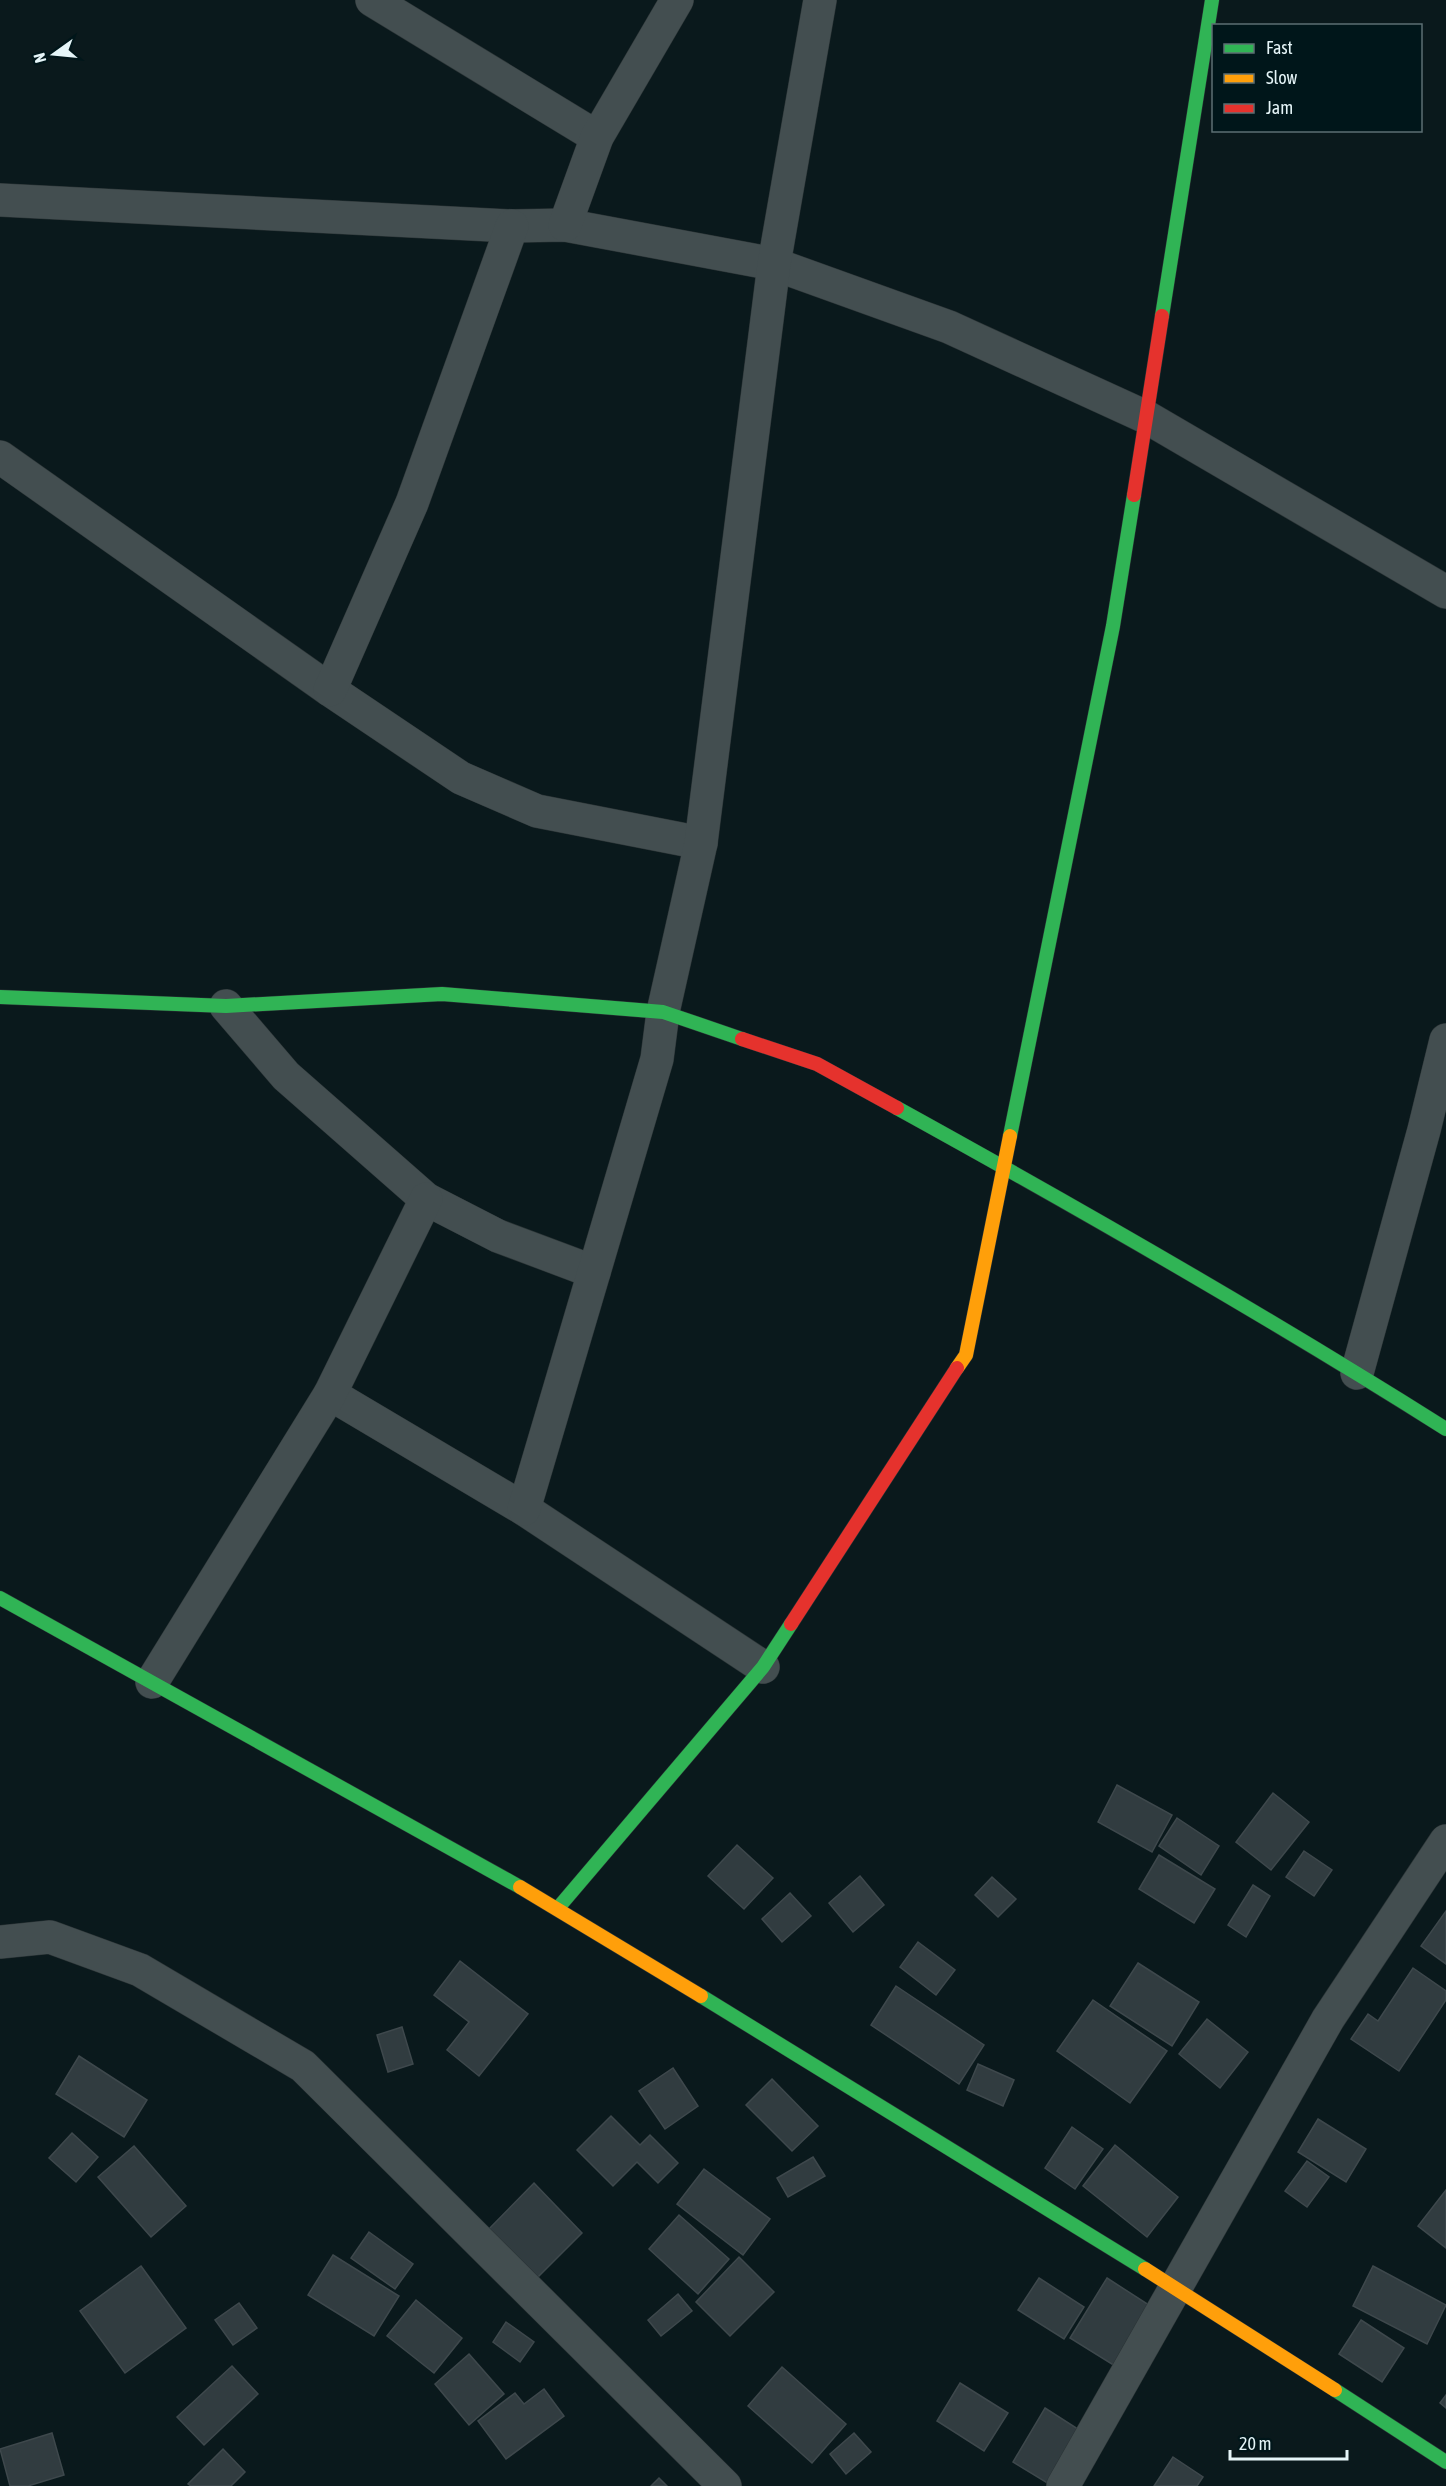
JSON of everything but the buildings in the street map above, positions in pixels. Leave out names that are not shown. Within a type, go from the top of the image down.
[{"type":"street","points":[[372,0],[597,137]]},
{"type":"street","points":[[565,225],[597,137],[677,0]]},
{"type":"street","points":[[524,1509],[657,1059],[663,1011],[701,843],[774,264],[820,0]]},
{"type":"street","points":[[558,1908],[763,1667],[966,1355],[1113,626],[1148,418],[1212,0]]},
{"type":"street","points":[[0,200],[512,226],[565,225],[774,264],[949,327],[1148,418],[1446,592]]},
{"type":"street","points":[[330,690],[412,503],[512,226]]},
{"type":"street","points":[[0,457],[330,690],[461,778],[537,811],[701,843]]},
{"type":"street","points":[[0,997],[226,1006],[442,994],[663,1011],[817,1064],[1004,1167],[1357,1373],[1446,1429]]},
{"type":"street","points":[[226,1006],[286,1076],[426,1199],[498,1236],[594,1272]]},
{"type":"street","points":[[1357,1373],[1425,1130],[1446,1040]]},
{"type":"street","points":[[152,1682],[330,1394],[426,1199]]},
{"type":"street","points":[[330,1394],[524,1509],[763,1667]]},
{"type":"street","points":[[0,1598],[558,1908],[1175,2287],[1446,2462]]},
{"type":"street","points":[[1063,2486],[1328,2019],[1446,1841]]},
{"type":"street","points":[[0,1942],[50,1937],[140,1970],[303,2066],[725,2486]]},
{"type":"traffic: fast","points":[[1162,316],[1212,0]]},
{"type":"traffic: fast","points":[[1010,1136],[1113,626],[1134,495]]},
{"type":"traffic: fast","points":[[0,997],[226,1006],[442,994],[663,1012],[742,1039]]},
{"type":"traffic: fast","points":[[897,1108],[1174,1264],[1446,1429]]},
{"type":"traffic: fast","points":[[0,1598],[520,1887]]},
{"type":"traffic: fast","points":[[558,1908],[763,1667],[791,1624]]},
{"type":"traffic: fast","points":[[701,1996],[1145,2269]]},
{"type":"traffic: fast","points":[[1335,2390],[1446,2462]]},
{"type":"traffic: slow","points":[[957,1368],[966,1355],[1010,1136]]},
{"type":"traffic: slow","points":[[520,1887],[701,1996]]},
{"type":"traffic: slow","points":[[1145,2269],[1335,2390]]},
{"type":"traffic: jam","points":[[1134,495],[1162,316]]},
{"type":"traffic: jam","points":[[742,1039],[817,1064],[897,1108]]},
{"type":"traffic: jam","points":[[791,1624],[957,1368]]}]
